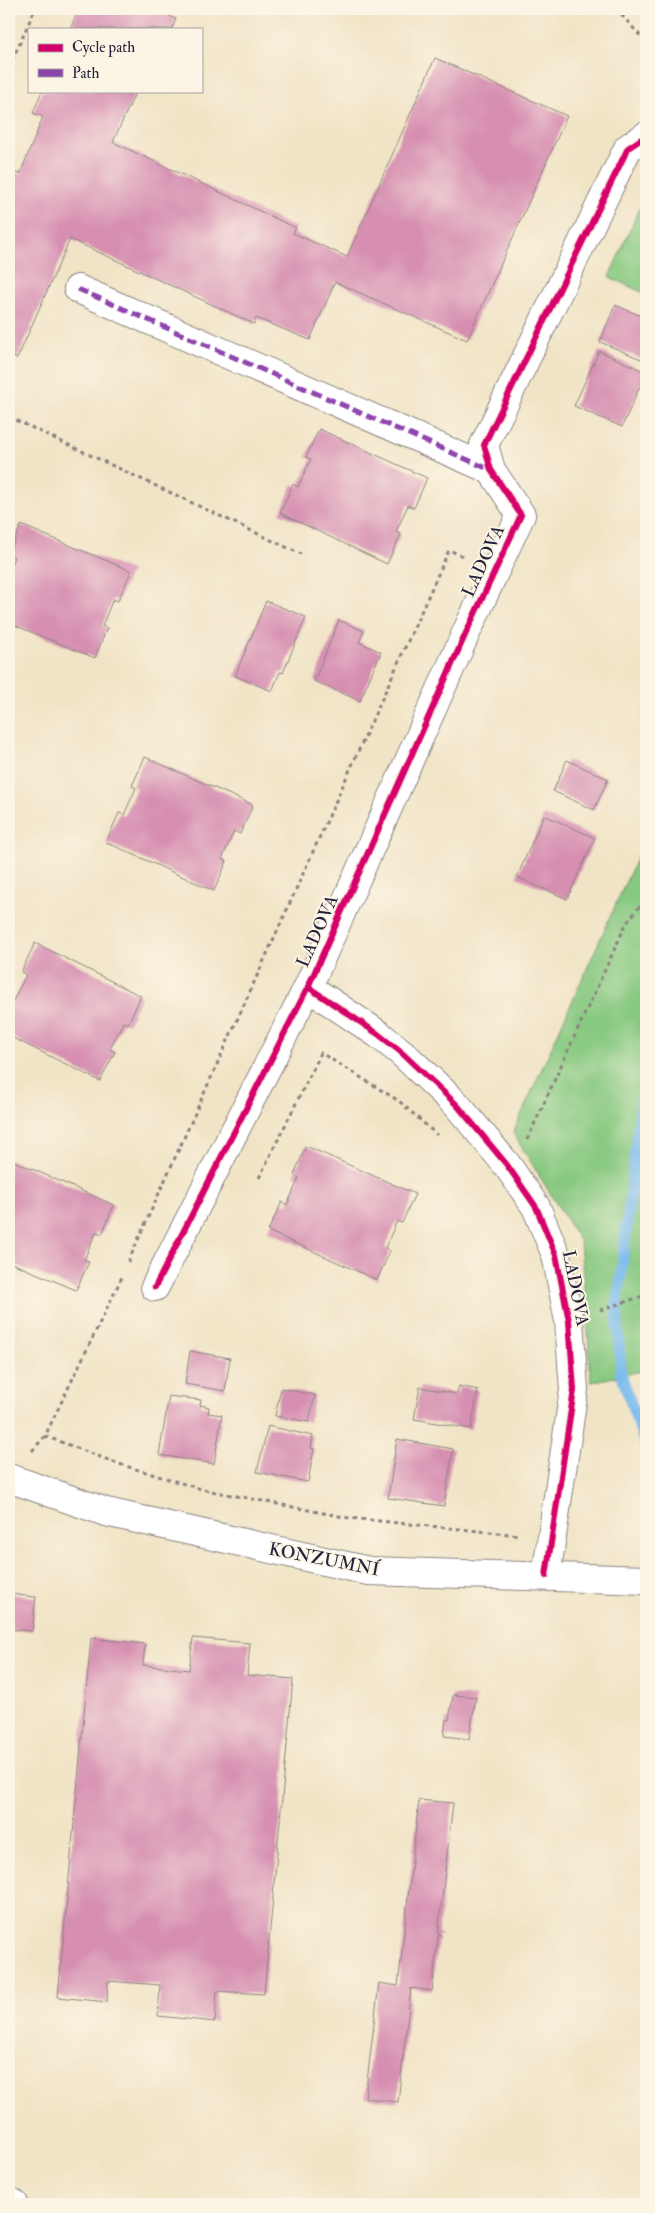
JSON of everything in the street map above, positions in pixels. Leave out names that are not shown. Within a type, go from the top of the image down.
[{"type":"street","name":"LADOVA","points":[[155,1287],[308,987],[521,515],[491,470],[484,446],[628,148],[646,136]]},
{"type":"street","points":[[78,289],[491,470]]},
{"type":"street","name":"LADOVA","points":[[308,987],[378,1034],[409,1059],[457,1105],[507,1165],[536,1207],[556,1255],[569,1321],[574,1390],[546,1576]]},
{"type":"street","name":"KONZUMNÍ","points":[[9,1479],[106,1512],[369,1571],[646,1580]]},
{"type":"street","points":[[9,2201],[14,2204]]},
{"type":"path","points":[[9,67],[35,9]]},
{"type":"path","points":[[616,9],[646,42]]},
{"type":"path","points":[[9,417],[301,554]]},
{"type":"path","points":[[9,1479],[45,1436],[120,1280],[449,550],[495,571]]},
{"type":"path","points":[[507,1165],[523,1149],[626,924],[639,907],[646,902]]},
{"type":"path","points":[[259,1178],[321,1053],[399,1101],[441,1139]]},
{"type":"path","points":[[611,1306],[638,1300],[646,1296]]},
{"type":"path","points":[[45,1436],[119,1464],[201,1489],[349,1518],[523,1535]]},
{"type":"green space","points":[[646,194],[646,294],[609,277]]},
{"type":"green space","points":[[646,837],[646,1370],[591,1382],[580,1242],[513,1133]]},
{"type":"building","points":[[79,9],[173,9],[169,16],[176,19],[172,28],[70,28]]},
{"type":"building","points":[[435,58],[567,116],[467,340],[335,282],[310,340],[256,318],[254,324],[70,239],[17,359],[9,355],[9,171],[20,174],[43,117],[33,113],[42,92],[136,92],[113,142],[296,228],[293,233],[347,257]]},
{"type":"building","points":[[615,305],[646,318],[646,361],[600,342]]},
{"type":"building","points":[[599,351],[646,372],[622,427],[574,406]]},
{"type":"building","points":[[319,429],[427,478],[414,508],[408,505],[396,532],[401,534],[387,564],[280,513],[293,484],[298,487],[311,459],[306,457]]},
{"type":"building","points":[[21,525],[131,571],[118,601],[113,599],[102,626],[107,628],[95,658],[9,623],[9,570],[14,557],[9,554]]},
{"type":"building","points":[[266,601],[306,617],[283,673],[280,672],[272,691],[235,676]]},
{"type":"building","points":[[339,620],[364,631],[359,642],[381,652],[360,701],[314,681]]},
{"type":"building","points":[[145,757],[253,805],[240,834],[234,831],[222,859],[227,861],[214,891],[106,842],[119,813],[124,815],[136,788],[132,786]]},
{"type":"building","points":[[567,760],[608,779],[594,810],[553,791]]},
{"type":"building","points":[[544,815],[595,838],[567,899],[517,877]]},
{"type":"building","points":[[35,943],[141,996],[128,1024],[123,1022],[110,1049],[115,1052],[100,1081],[9,1036],[9,999],[13,1001],[26,975],[21,972]]},
{"type":"building","points":[[306,1146],[415,1194],[402,1223],[397,1221],[385,1248],[390,1251],[377,1280],[268,1231],[282,1202],[287,1205],[299,1178],[294,1175]]},
{"type":"building","points":[[9,1159],[114,1205],[102,1234],[96,1232],[84,1260],[89,1262],[76,1290],[9,1262]]},
{"type":"building","points":[[190,1351],[230,1358],[225,1391],[185,1384]]},
{"type":"building","points":[[459,1386],[478,1390],[471,1429],[414,1419],[420,1387],[457,1394]]},
{"type":"building","points":[[281,1388],[315,1395],[309,1422],[275,1416]]},
{"type":"building","points":[[169,1396],[201,1400],[200,1405],[209,1407],[208,1413],[222,1415],[214,1464],[159,1455]]},
{"type":"building","points":[[268,1426],[313,1436],[311,1448],[314,1449],[308,1482],[257,1472]]},
{"type":"building","points":[[397,1439],[453,1449],[444,1506],[388,1498]]},
{"type":"building","points":[[9,1594],[36,1597],[32,1631],[9,1629]]},
{"type":"building","points":[[91,1638],[145,1644],[143,1665],[189,1670],[193,1638],[250,1643],[247,1675],[293,1679],[264,1994],[217,1991],[215,2022],[158,2016],[160,1985],[108,1981],[107,2002],[58,1997]]},
{"type":"building","points":[[453,1695],[476,1697],[469,1739],[444,1736],[446,1719],[449,1720]]},
{"type":"building","points":[[419,1800],[453,1803],[438,1934],[441,1934],[441,1936],[438,1936],[432,1991],[411,1988],[398,2102],[365,2098],[379,1983],[398,1986]]},
{"type":"waterway","points":[[646,1059],[617,1309],[621,1374],[646,1447]]},
{"type":"marked path","points":[[78,289],[491,470]]},
{"type":"cycle path","points":[[155,1287],[308,987],[466,633],[521,515],[491,470],[484,445],[628,148],[646,136]]},
{"type":"cycle path","points":[[308,987],[378,1034],[402,1053],[457,1105],[507,1165],[536,1207],[556,1255],[569,1321],[574,1390],[546,1576]]}]
